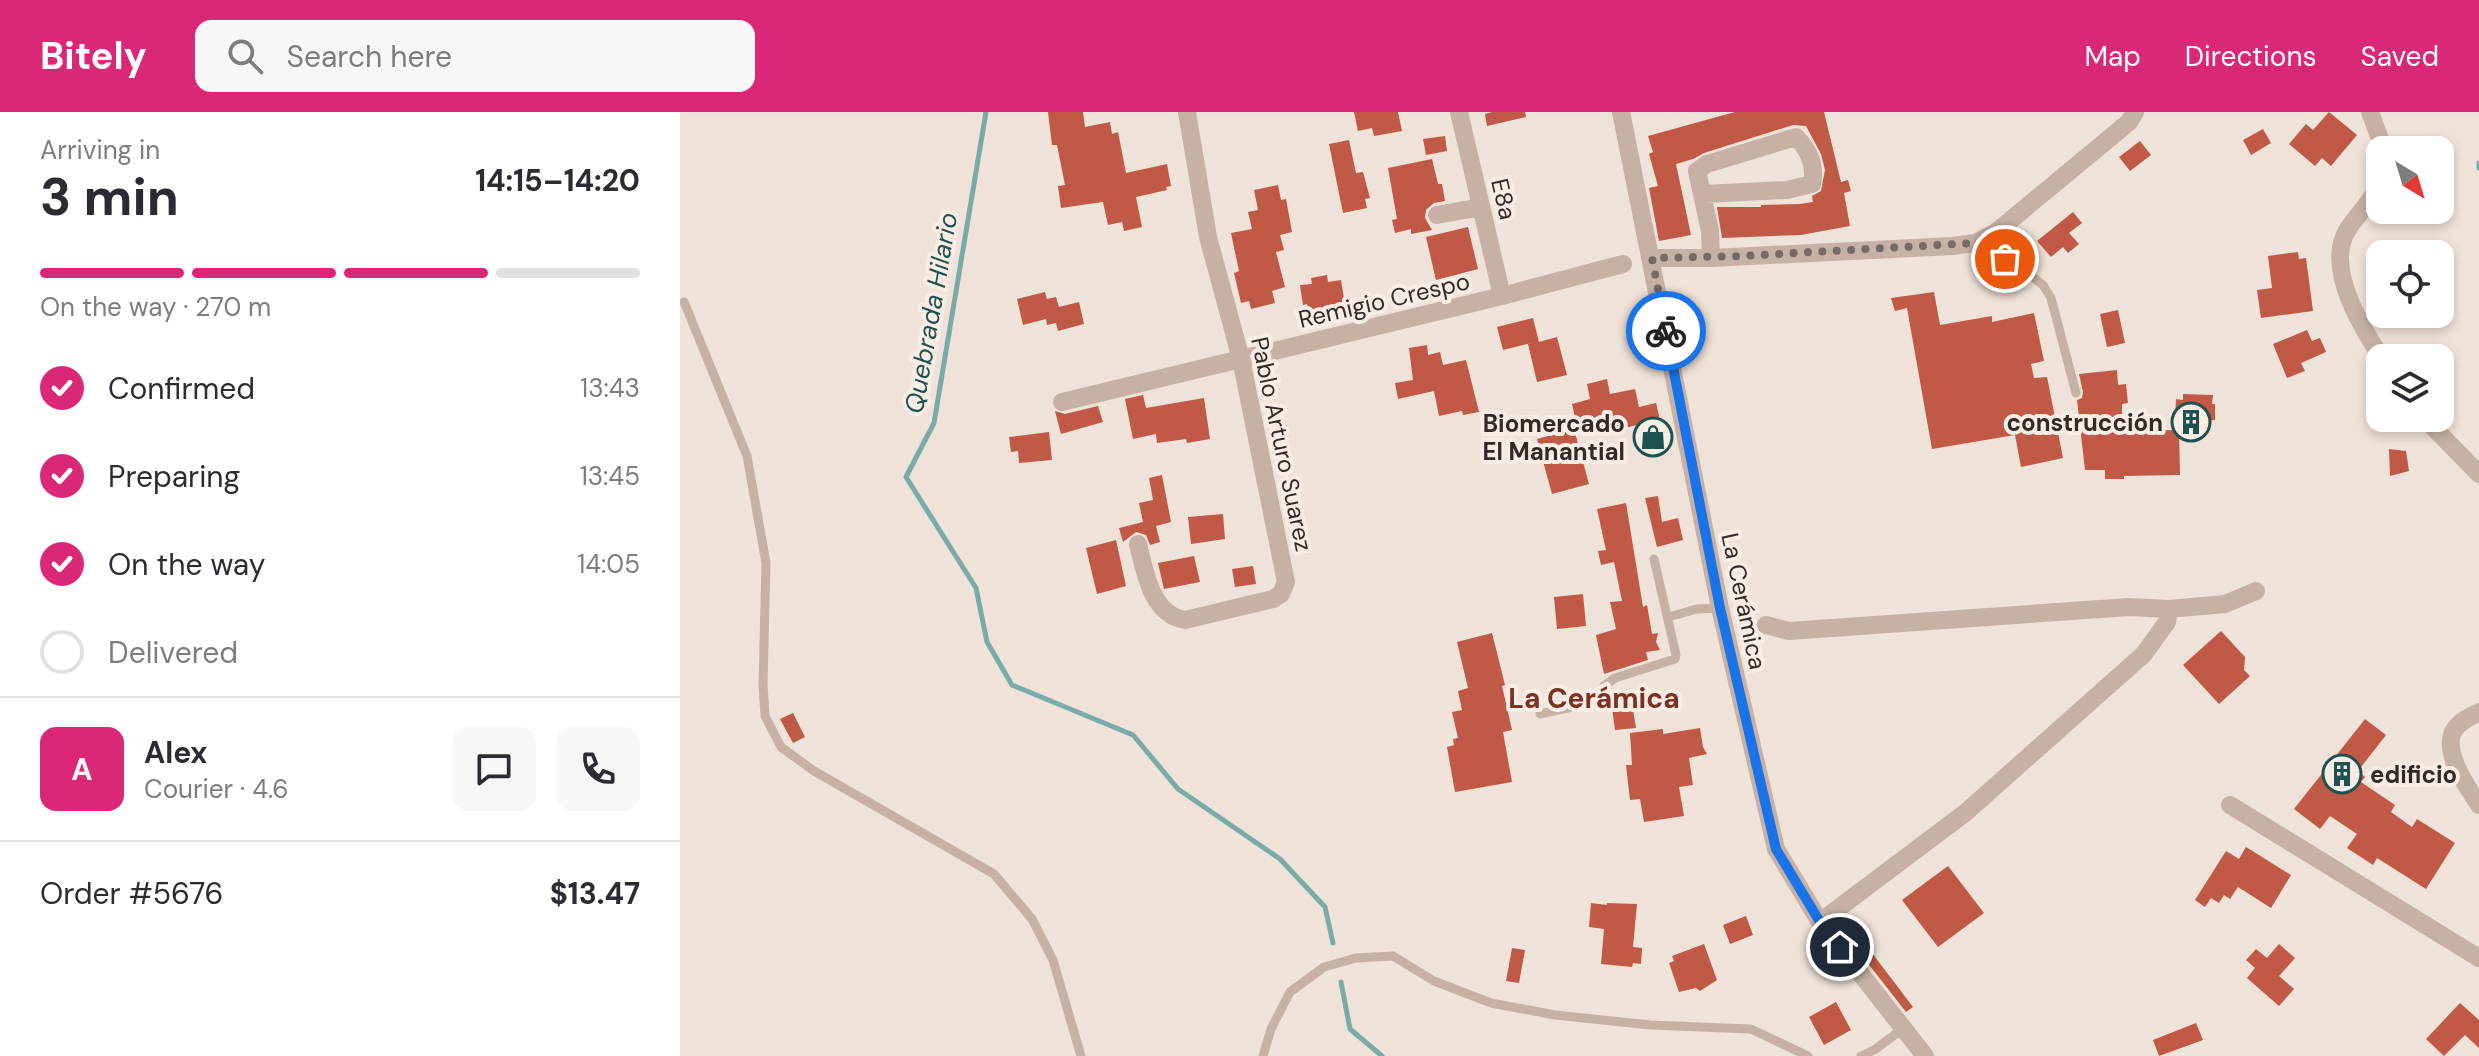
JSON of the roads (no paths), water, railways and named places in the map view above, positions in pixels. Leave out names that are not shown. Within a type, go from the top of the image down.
[{"type":"street","name":"Pablo Arturo Suarez","points":[[1138,544],[1146,580],[1154,597],[1176,618],[1185,620],[1273,599],[1281,594],[1286,582],[1241,359],[1208,237],[1187,112]]},
{"type":"street","name":"E8a","points":[[1459,112],[1502,296]]},
{"type":"street","name":"La Cerámica","points":[[1621,112],[1720,608],[1776,849],[1820,922],[1925,1056]]},
{"type":"street","points":[[1652,258],[1711,258],[1975,243],[1995,233],[2129,122],[2135,112]]},
{"type":"street","points":[[2370,112],[2379,136]]},
{"type":"street","points":[[1703,194],[1787,190],[1812,184],[1813,168],[1807,148],[1796,137],[1707,164],[1697,171],[1710,231],[1711,258]]},
{"type":"street","points":[[2366,204],[2347,230],[2339,256],[2350,299],[2373,344]]},
{"type":"street","points":[[1437,215],[1481,207]]},
{"type":"street","name":"Remigio Crespo","points":[[1062,402],[1623,264]]},
{"type":"street","points":[[2438,432],[2479,474]]},
{"type":"street","points":[[1766,625],[1789,631],[2129,607],[2169,609],[2225,604],[2256,591]]},
{"type":"street","points":[[1820,922],[1965,813],[2144,654],[2167,622],[2169,609]]},
{"type":"street","points":[[2479,712],[2458,726],[2451,742],[2452,754],[2464,781],[2479,805]]},
{"type":"street","points":[[2230,805],[2479,958]]},
{"type":"lane","points":[[1975,243],[2043,285],[2051,298],[2076,393]]},
{"type":"lane","points":[[684,302],[747,456],[766,563],[765,716],[781,747],[814,771],[994,874],[1032,919],[1053,960],[1081,1056]]},
{"type":"lane","points":[[1540,714],[1590,703],[1615,678],[1675,659],[1654,559]]},
{"type":"lane","points":[[1668,617],[1697,609],[1720,608]]},
{"type":"lane","points":[[1263,1056],[1271,1029],[1290,992],[1324,967],[1356,958],[1393,956],[1434,981],[1491,1003],[1555,1015],[1650,1025],[1738,1027],[1765,1034],[1808,1056]]},
{"type":"lane","points":[[1861,1056],[1904,1028]]},
{"type":"waterway","name":"Quebrada Hilario","points":[[986,112],[934,423],[906,477],[976,588],[987,642],[1012,685],[1133,735],[1178,789],[1280,859],[1325,907],[1333,943]]},
{"type":"waterway","points":[[2479,163],[2479,168]]},
{"type":"waterway","name":"Quebrada Hilario","points":[[1341,982],[1350,1029],[1382,1056]]},
{"type":"place","name":"construcción","points":[[2191,422]]},
{"type":"place","name":"Biomercado El Manantial","points":[[1653,437]]},
{"type":"place","name":"edificio","points":[[2342,774]]},
{"type":"district","name":"La Cerámica","points":[[1594,698]]}]
